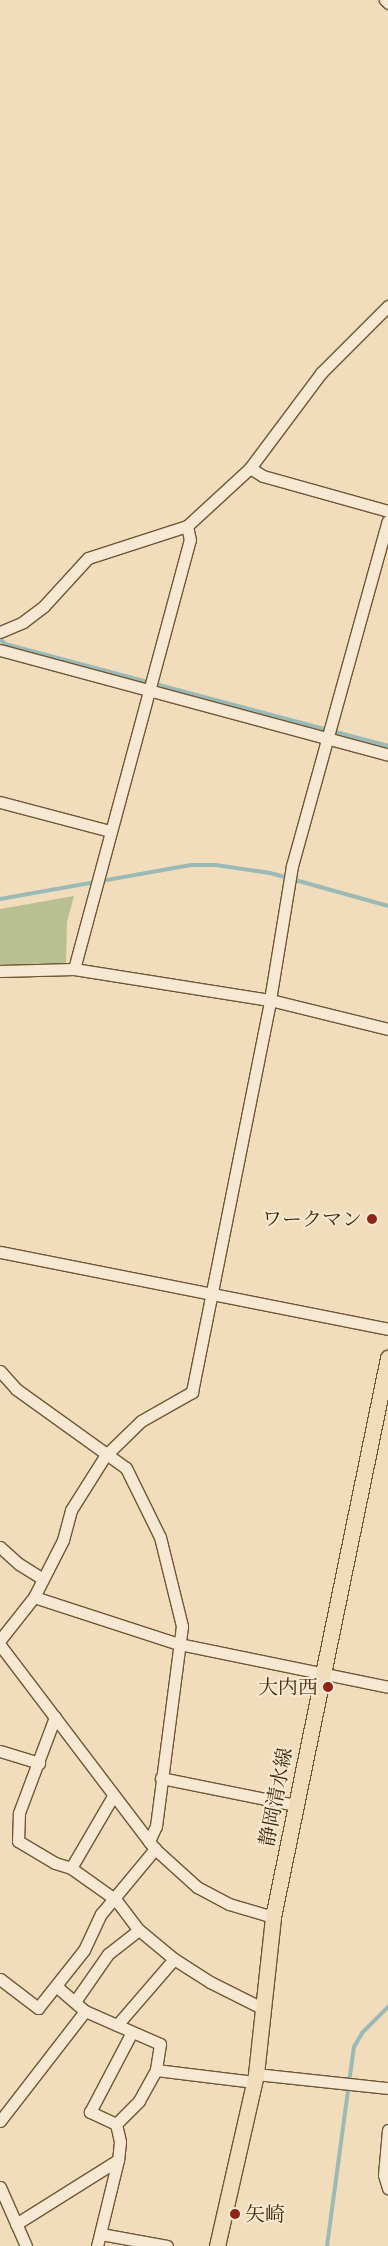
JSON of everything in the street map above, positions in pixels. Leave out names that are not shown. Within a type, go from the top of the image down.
[{"type":"main road","name":"静岡清水線","points":[[217,2246],[255,2078],[273,1917],[321,1674],[388,1358]]},
{"type":"street","points":[[385,0],[388,3]]},
{"type":"street","points":[[0,632],[23,622],[44,606],[88,558],[187,526],[250,468],[321,372],[388,306]]},
{"type":"street","points":[[250,468],[263,476],[388,511]]},
{"type":"street","points":[[0,1640],[34,1597],[63,1540],[71,1510],[105,1456],[141,1421],[192,1392],[270,1000],[292,866],[388,521]]},
{"type":"street","points":[[74,969],[190,540],[187,526]]},
{"type":"street","points":[[0,650],[388,755]]},
{"type":"street","points":[[0,802],[110,831]]},
{"type":"street","points":[[0,984],[2,972],[74,969],[270,1000],[388,1029]]},
{"type":"street","points":[[0,1252],[212,1296],[388,1329]]},
{"type":"street","points":[[0,1371],[16,1390],[105,1456],[126,1468],[153,1518],[182,1626],[152,1845],[116,1900],[101,1914],[84,1950],[38,2008],[0,1979]]},
{"type":"street","points":[[0,1547],[43,1579]]},
{"type":"street","points":[[34,1597],[179,1644],[388,1687]]},
{"type":"street","points":[[0,1645],[152,1845],[197,1887],[229,1904],[273,1917]]},
{"type":"street","points":[[55,1717],[19,1813],[18,1841],[55,1863],[72,1868],[116,1900],[139,1930],[174,1959],[210,1982],[262,2008]]},
{"type":"street","points":[[0,1751],[39,1763]]},
{"type":"street","points":[[161,1778],[295,1805]]},
{"type":"street","points":[[72,1868],[113,1796]]},
{"type":"street","points":[[76,2000],[108,1954],[139,1930]]},
{"type":"street","points":[[117,2025],[174,1959]]},
{"type":"street","points":[[56,1986],[76,2000],[85,2012],[160,2044],[156,2070],[140,2101],[116,2124]]},
{"type":"street","points":[[0,2121],[5,2103],[85,2012]]},
{"type":"street","points":[[116,2124],[90,2112],[132,2032]]},
{"type":"street","points":[[156,2070],[388,2088]]},
{"type":"street","points":[[116,2124],[120,2142],[118,2160],[99,2243],[167,2246]]},
{"type":"street","points":[[388,2130],[384,2175],[388,2188]]},
{"type":"street","points":[[16,2224],[118,2160]]},
{"type":"street","points":[[0,2187],[26,2246]]},
{"type":"green space","points":[[74,896],[67,922],[66,963],[0,965],[0,909]]},
{"type":"waterway","points":[[1,640],[5,644],[388,746]]},
{"type":"waterway","points":[[0,899],[191,865],[216,865],[270,873],[388,906]]},
{"type":"waterway","points":[[327,2246],[354,2047],[362,2033],[388,2007]]},
{"type":"place","name":"ワークマン","points":[[372,1219]]},
{"type":"place","name":"大内西","points":[[328,1687]]},
{"type":"place","name":"矢崎","points":[[235,2214]]}]
